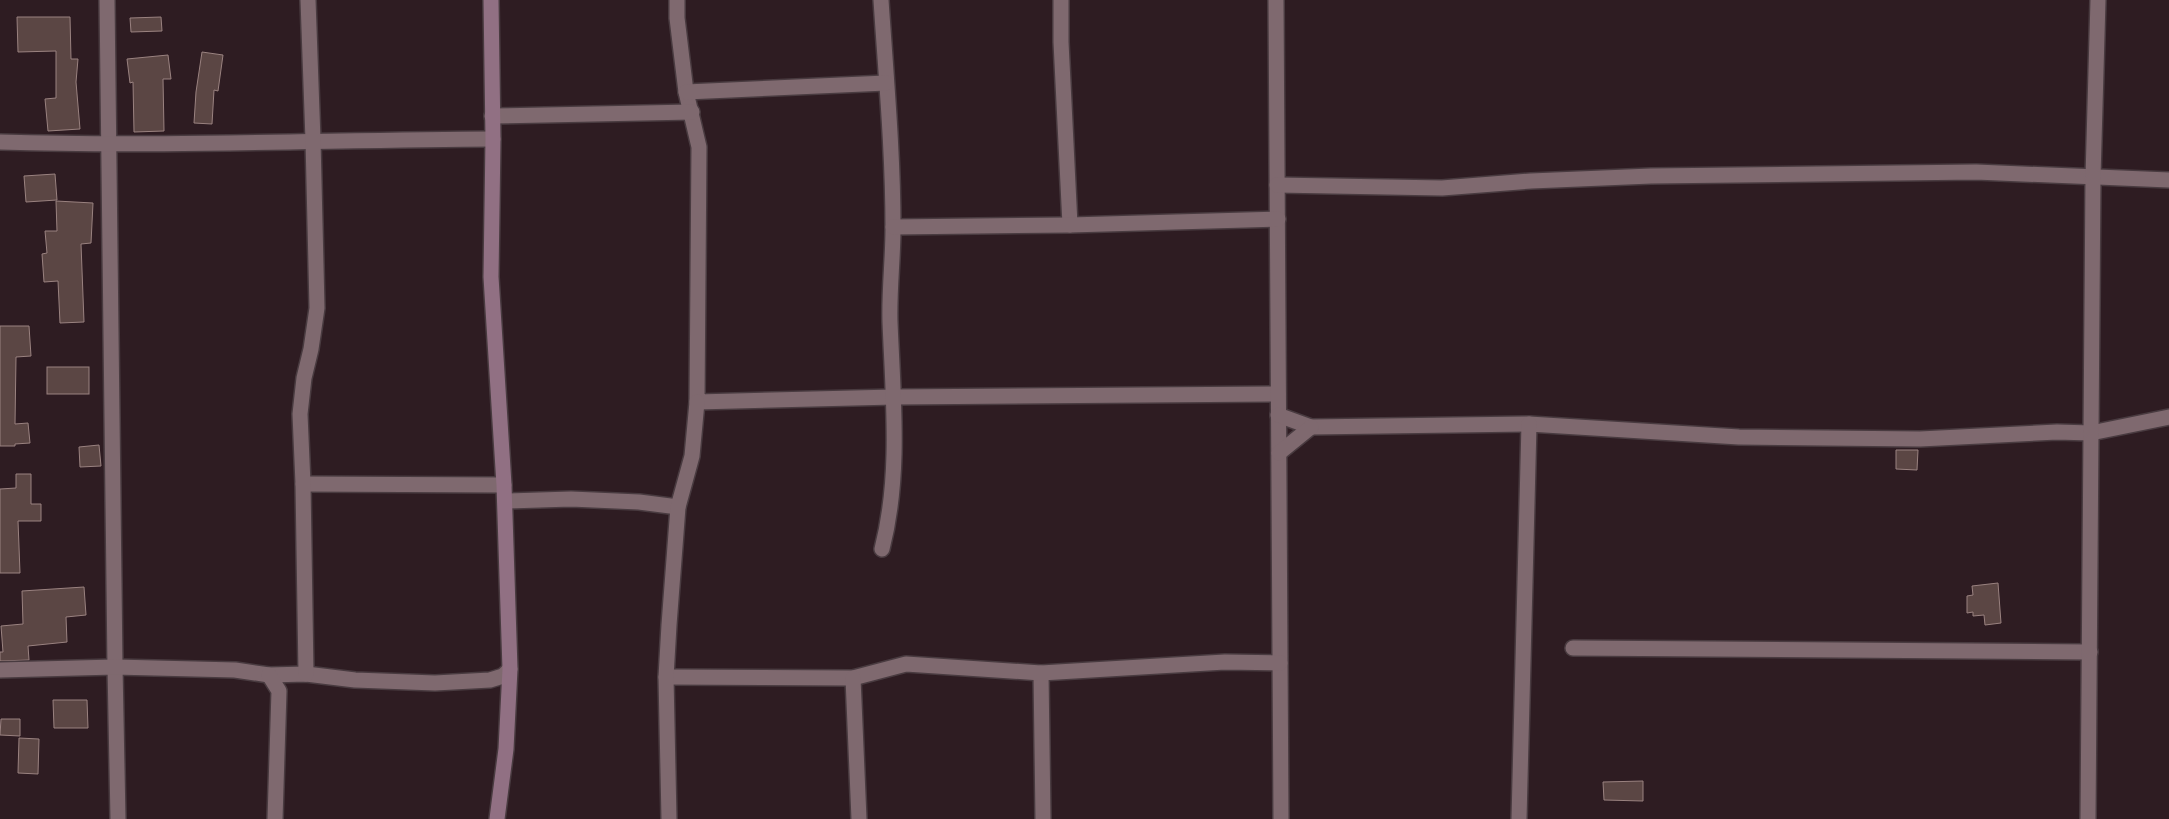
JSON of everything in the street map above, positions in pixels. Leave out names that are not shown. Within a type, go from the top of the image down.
[{"type":"street","points":[[107,0],[114,666],[118,819]]},
{"type":"street","points":[[279,691],[298,675],[303,484],[300,414],[304,378],[311,349],[317,308],[308,0]]},
{"type":"street","points":[[491,0],[493,139],[491,277],[505,502],[510,669],[506,749],[497,819]]},
{"type":"street","points":[[670,819],[666,677],[678,508],[692,456],[697,402],[699,147],[686,92],[677,18],[677,0]]},
{"type":"street","points":[[881,0],[893,227],[890,320],[894,397],[894,469],[890,518],[882,549]]},
{"type":"street","points":[[1061,0],[1061,42],[1070,225]]},
{"type":"street","points":[[1276,0],[1280,819]]},
{"type":"street","points":[[2088,819],[2093,177],[2098,0]]},
{"type":"street","points":[[686,92],[886,83]]},
{"type":"street","points":[[492,116],[692,112]]},
{"type":"street","points":[[0,142],[108,145],[313,140],[493,139]]},
{"type":"street","points":[[1277,185],[1442,188],[1632,176],[1976,172],[2169,180]]},
{"type":"street","points":[[893,227],[1070,225],[1278,219]]},
{"type":"street","points":[[697,402],[894,397],[1278,394]]},
{"type":"street","points":[[1278,415],[1311,427],[1529,424],[1739,437],[1911,439],[2091,432],[2169,417]]},
{"type":"street","points":[[1519,819],[1529,424]]},
{"type":"street","points":[[1279,453],[1311,427]]},
{"type":"street","points":[[303,484],[504,485]]},
{"type":"street","points":[[505,502],[571,499],[639,502],[678,508]]},
{"type":"street","points":[[1572,648],[2090,652]]},
{"type":"street","points":[[666,677],[853,678],[906,664],[1041,673],[1225,662],[1280,663]]},
{"type":"street","points":[[0,670],[114,666],[236,670],[268,675],[435,683],[490,680],[503,676],[510,669]]},
{"type":"street","points":[[1041,673],[1043,819]]},
{"type":"street","points":[[268,675],[279,691],[275,819]]},
{"type":"street","points":[[853,678],[859,819]]},
{"type":"building","points":[[17,17],[70,17],[71,59],[78,59],[76,82],[80,129],[48,131],[45,99],[56,98],[56,51],[18,52]]},
{"type":"building","points":[[161,17],[162,31],[131,32],[130,18]]},
{"type":"building","points":[[202,52],[223,55],[218,91],[214,90],[212,124],[194,123]]},
{"type":"building","points":[[168,55],[171,79],[163,79],[164,131],[134,132],[133,82],[130,83],[127,59]]},
{"type":"building","points":[[55,174],[57,200],[26,202],[24,176]]},
{"type":"building","points":[[56,201],[93,203],[91,243],[81,244],[84,322],[60,323],[58,281],[44,282],[42,254],[47,253],[45,231],[57,231]]},
{"type":"building","points":[[0,326],[29,326],[31,356],[16,357],[15,424],[28,423],[30,443],[15,444],[15,446],[0,446]]},
{"type":"building","points":[[47,367],[89,367],[89,394],[47,394]]},
{"type":"building","points":[[99,445],[101,466],[80,467],[79,447]]},
{"type":"building","points":[[1896,450],[1918,450],[1917,470],[1896,469]]},
{"type":"building","points":[[16,474],[31,474],[31,504],[41,504],[41,521],[18,521],[20,573],[0,573],[0,489],[16,488]]},
{"type":"building","points":[[1998,583],[2001,623],[1985,625],[1984,615],[1973,616],[1973,612],[1967,613],[1967,596],[1973,595],[1972,586]]},
{"type":"building","points":[[84,587],[86,615],[66,617],[67,642],[28,646],[29,660],[0,661],[0,652],[3,652],[1,626],[23,624],[22,591]]},
{"type":"building","points":[[53,700],[87,700],[88,728],[54,728]]},
{"type":"building","points":[[1,719],[20,719],[20,736],[0,735]]},
{"type":"building","points":[[19,738],[39,739],[38,774],[18,773]]},
{"type":"building","points":[[1643,781],[1643,801],[1604,800],[1603,782]]}]
